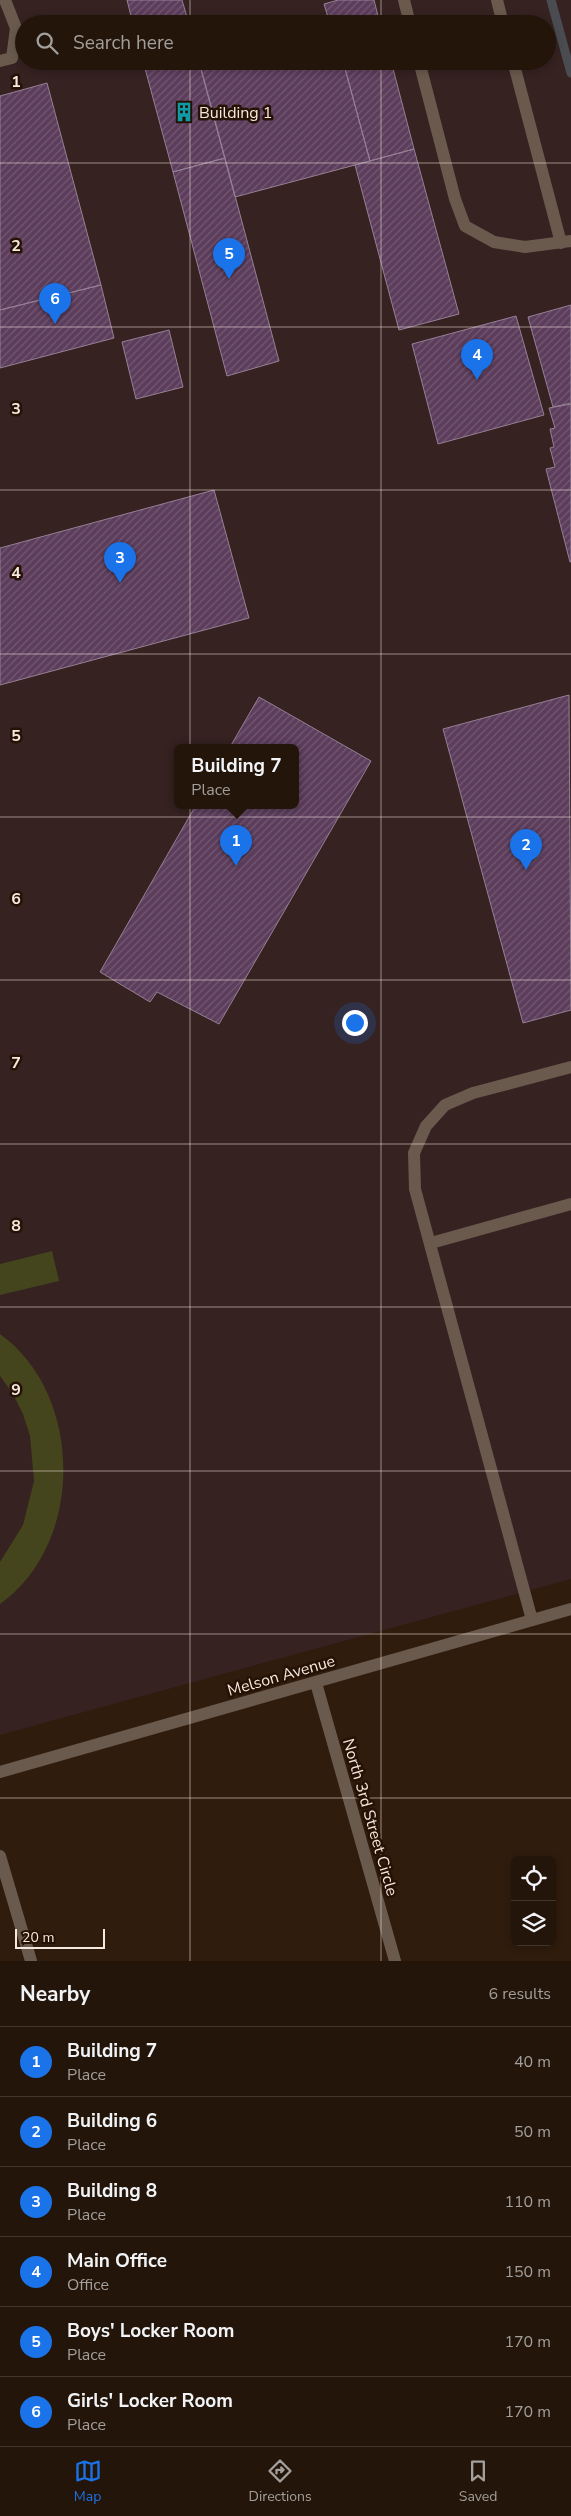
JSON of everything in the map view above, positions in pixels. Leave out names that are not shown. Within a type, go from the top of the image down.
[{"type":"street","points":[[5,0],[15,25]]},
{"type":"street","points":[[404,0],[408,15]]},
{"type":"street","points":[[497,0],[501,15]]},
{"type":"street","points":[[0,61],[12,58],[15,36]]},
{"type":"street","points":[[422,70],[455,199],[466,226],[494,242],[525,247],[566,242],[516,70]]},
{"type":"street","points":[[532,1620],[415,1190],[414,1153],[426,1126],[445,1105],[473,1093],[571,1067]]},
{"type":"street","points":[[430,1243],[571,1204]]},
{"type":"street","name":"Melson Avenue","points":[[0,1772],[571,1609]]},
{"type":"street","name":"North 3rd Street Circle","points":[[316,1683],[395,1961]]},
{"type":"street","points":[[0,1856],[30,1961]]},
{"type":"shaded area","points":[[0,0],[571,0],[571,1579],[0,1735]]},
{"type":"shaded area","points":[[52,1251],[59,1281],[0,1295],[0,1264]]},
{"type":"shaded area","points":[[0,1334],[28,1360],[47,1393],[59,1430],[63,1469],[60,1508],[48,1545],[28,1578],[0,1604],[0,1562],[23,1525],[34,1481],[30,1436],[23,1414],[13,1394],[0,1376]]},
{"type":"building","points":[[127,0],[182,0],[186,15],[131,15]]},
{"type":"building","points":[[338,0],[374,0],[378,15],[327,15],[324,4]]},
{"type":"building","name":"Building 1","points":[[145,70],[201,70],[225,158],[173,172]]},
{"type":"building","points":[[201,70],[345,70],[370,161],[235,197]]},
{"type":"building","points":[[345,70],[393,70],[414,149],[370,161]]},
{"type":"building","points":[[47,83],[101,285],[0,310],[0,96]]},
{"type":"building","points":[[414,149],[459,314],[399,330],[355,165]]},
{"type":"building","points":[[225,158],[279,361],[227,376],[173,172]]},
{"type":"building","points":[[101,285],[114,338],[0,368],[0,310]]},
{"type":"building","points":[[571,305],[571,403],[553,407],[528,317]]},
{"type":"building","points":[[516,316],[544,415],[438,444],[412,344]]},
{"type":"building","points":[[169,330],[183,387],[136,399],[122,342]]},
{"type":"building","points":[[571,404],[570,562],[546,469],[555,467],[550,448],[554,447],[550,429],[555,428],[549,408]]},
{"type":"building","points":[[214,490],[249,618],[0,685],[0,548]]},
{"type":"building","points":[[569,695],[571,1010],[523,1023],[443,729]]},
{"type":"building","points":[[259,697],[371,761],[219,1024],[157,992],[150,1002],[100,972],[194,809],[299,809],[299,744],[232,744]]},
{"type":"waterway","points":[[551,0],[555,15]]},
{"type":"waterway","points":[[556,18],[571,73]]},
{"type":"place","name":"Building 1","points":[[184,112]]},
{"type":"place","name":"Boys' Locker Room","points":[[229,279]]},
{"type":"place","name":"Girls' Locker Room","points":[[55,324]]},
{"type":"place","name":"Main Office","points":[[477,380]]},
{"type":"place","name":"Building 8","points":[[120,583]]},
{"type":"place","name":"Building 7","points":[[236,866]]},
{"type":"place","name":"Building 6","points":[[526,870]]}]
